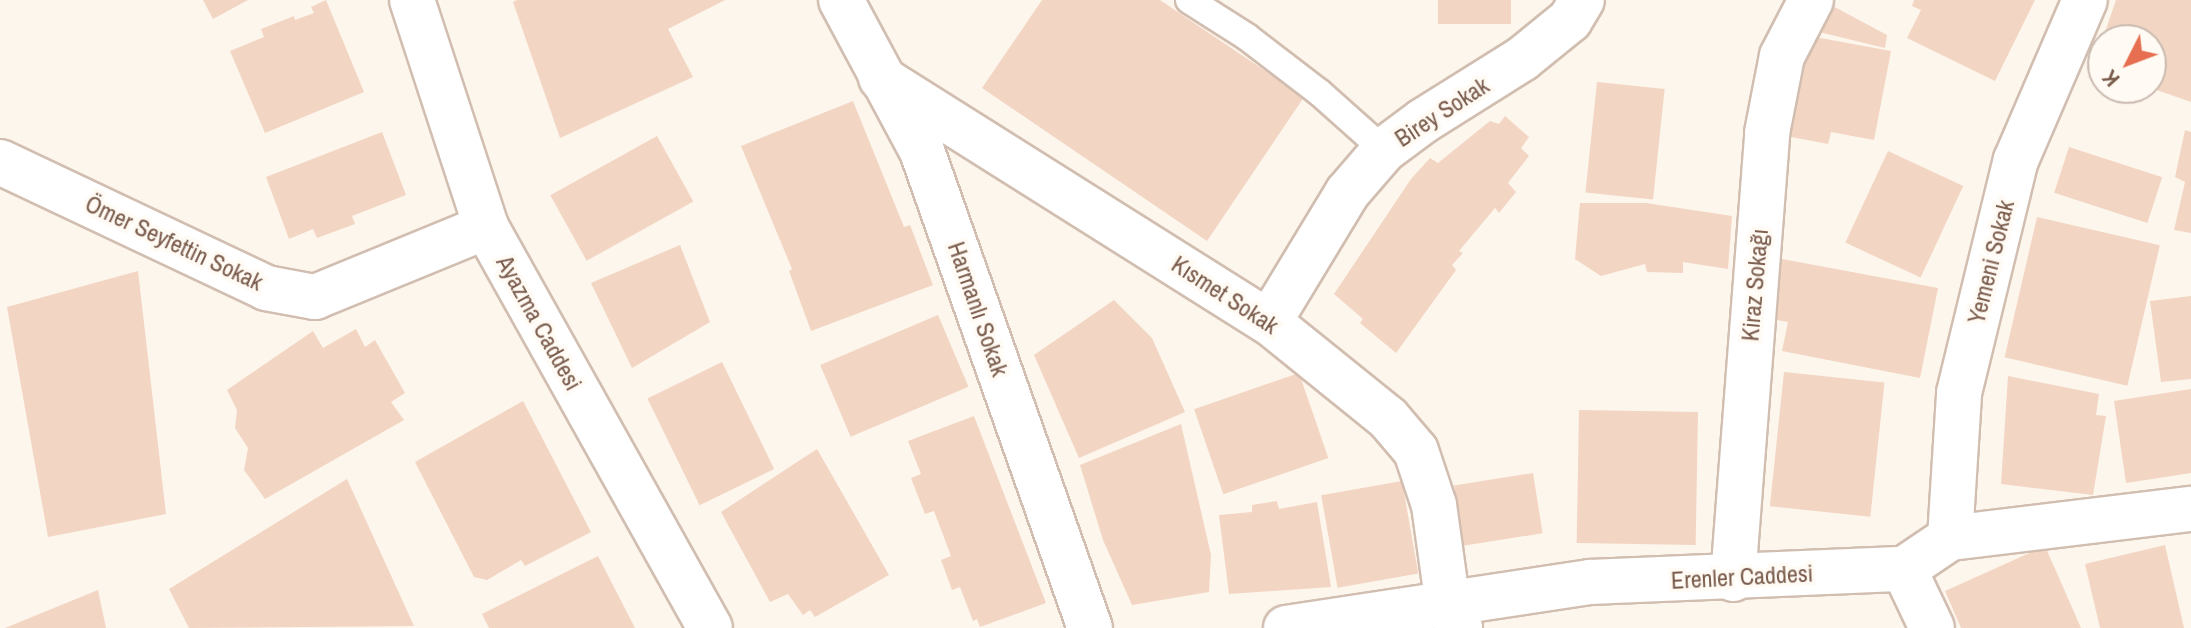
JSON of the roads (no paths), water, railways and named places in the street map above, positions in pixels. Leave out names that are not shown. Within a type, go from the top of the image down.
[{"type":"street","name":"Ayazma Caddesi","points":[[412,0],[486,227],[710,628]]},
{"type":"street","name":"Harmanlı Sokak","points":[[841,0],[922,151],[1090,628]]},
{"type":"street","name":"Birey Sokak","points":[[1269,322],[1347,193],[1384,150],[1423,121],[1522,59],[1570,20],[1582,0]]},
{"type":"street","name":"Kiraz Sokağı","points":[[1733,579],[1767,133],[1782,56],[1811,0]]},
{"type":"street","name":"Yemeni Sokak","points":[[1950,538],[1959,393],[2016,160],[2085,0]]},
{"type":"street","name":"Kısmet Sokak","points":[[881,78],[1269,322],[1388,418],[1416,451],[1434,505],[1454,617]]},
{"type":"street","name":"Ömer Seyfettin Sokak","points":[[0,162],[266,288],[315,297],[486,227]]},
{"type":"street","points":[[1932,628],[1904,569],[1950,538],[2191,509]]},
{"type":"street","name":"Erenler Caddesi","points":[[1286,628],[1454,617],[1590,582],[1733,579],[1904,569]]},
{"type":"lane","points":[[1189,0],[1247,37],[1320,93],[1384,150]]}]
